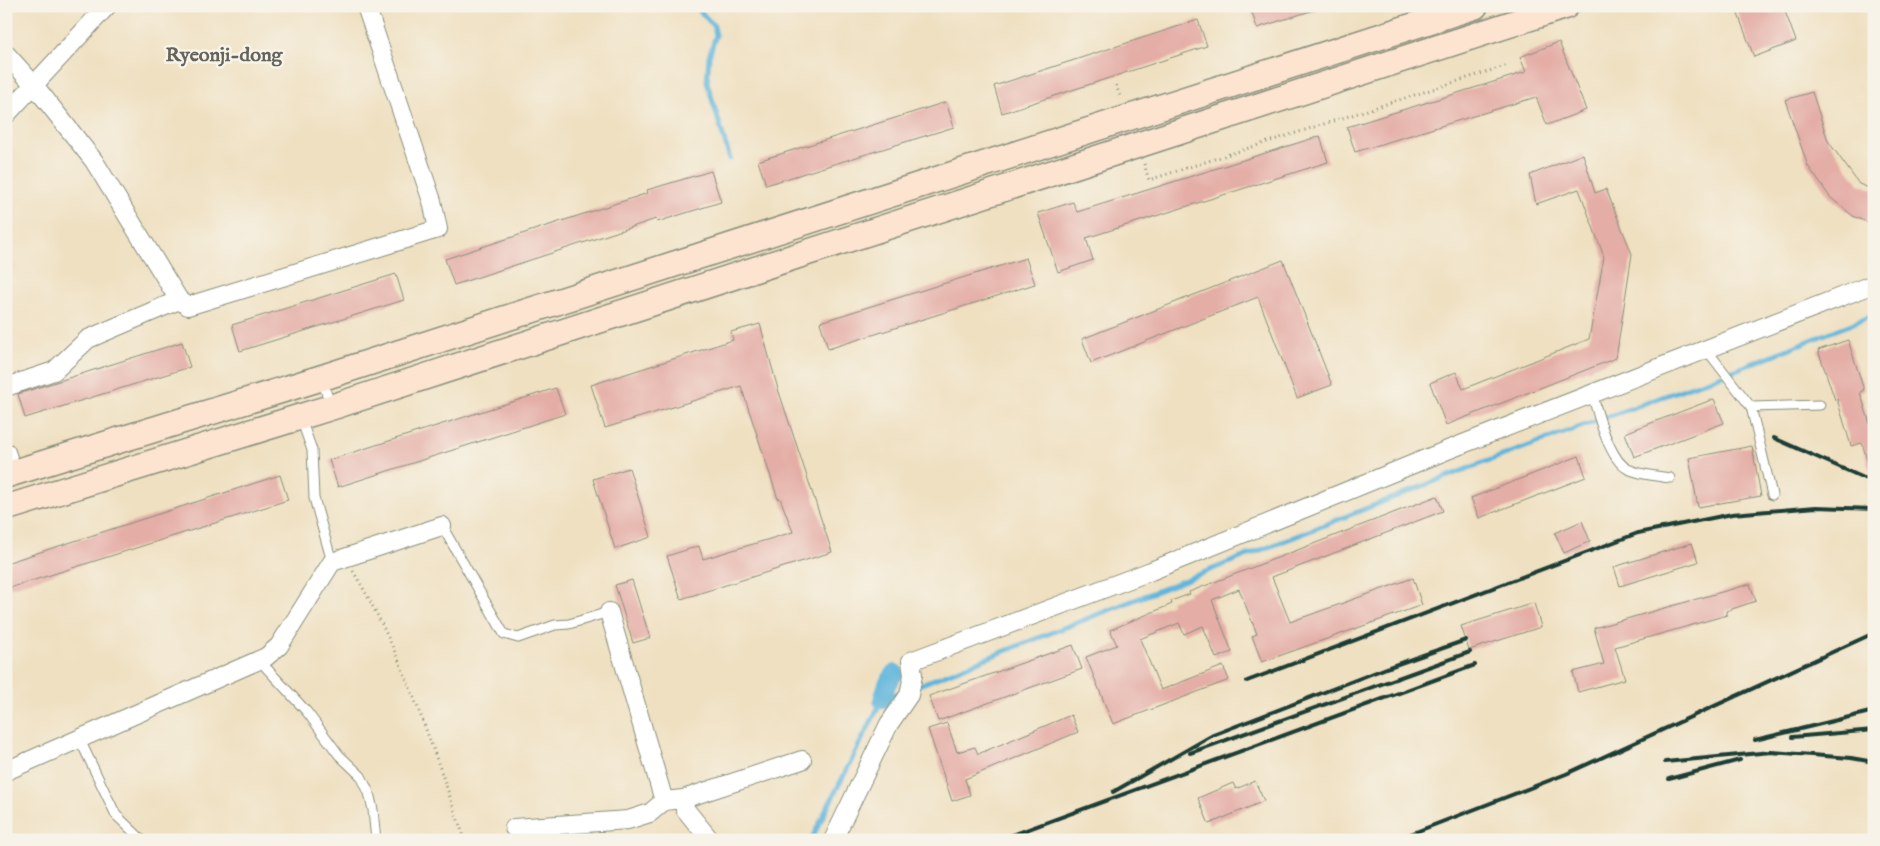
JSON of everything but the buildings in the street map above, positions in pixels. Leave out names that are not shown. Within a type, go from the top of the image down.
[{"type":"main road","points":[[8,467],[321,378],[1475,6]]},
{"type":"main road","points":[[6,508],[332,407],[1566,6]]},
{"type":"street","points":[[6,115],[107,6]]},
{"type":"street","points":[[6,54],[34,85],[94,161],[180,300],[188,306],[438,229],[432,201],[366,6]]},
{"type":"street","points":[[833,840],[889,724],[910,695],[913,675],[911,661],[1594,401],[1873,286]]},
{"type":"street","points":[[6,387],[54,371],[88,340],[180,300]]},
{"type":"street","points":[[6,771],[260,661],[279,646],[339,560],[442,526]]},
{"type":"street","points":[[609,612],[664,801]]},
{"type":"street","points":[[514,828],[628,820],[650,813],[664,801],[683,799],[802,760]]},
{"type":"street","points":[[683,799],[686,809],[710,840]]},
{"type":"lane","points":[[1708,353],[1751,407],[1772,495]]},
{"type":"lane","points":[[321,378],[332,407]]},
{"type":"lane","points":[[1594,401],[1603,430],[1616,457],[1627,469],[1670,478]]},
{"type":"lane","points":[[1751,407],[1820,406]]},
{"type":"lane","points":[[300,416],[312,450],[314,498],[339,560]]},
{"type":"lane","points":[[442,526],[504,634],[518,638],[555,625],[569,624],[609,612]]},
{"type":"lane","points":[[260,661],[307,712],[339,755],[361,776],[369,792],[374,810],[376,840]]},
{"type":"lane","points":[[79,738],[116,815],[142,840]]},
{"type":"path","points":[[1149,180],[1508,65]]},
{"type":"path","points":[[339,560],[376,608],[432,745],[465,840]]},
{"type":"waterway","points":[[695,6],[714,26],[716,35],[709,56],[707,82],[730,159]]},
{"type":"waterway","points":[[914,687],[1461,471],[1738,369],[1874,315]]},
{"type":"waterway","points":[[882,700],[887,684],[895,673]]},
{"type":"waterway","points":[[811,840],[882,700],[906,690]]},
{"type":"railway","points":[[1774,438],[1864,478],[1874,479]]},
{"type":"railway","points":[[1247,681],[1638,533],[1732,514],[1816,507],[1874,509]]},
{"type":"railway","points":[[1395,840],[1566,774],[1874,633]]},
{"type":"railway","points":[[1113,792],[1213,735],[1389,667],[1466,640]]},
{"type":"railway","points":[[1190,753],[1470,652]]},
{"type":"railway","points":[[999,840],[1475,665]]},
{"type":"railway","points":[[1755,740],[1874,711]]},
{"type":"railway","points":[[1792,737],[1874,730]]},
{"type":"railway","points":[[1665,762],[1771,752],[1851,758],[1874,762]]},
{"type":"railway","points":[[1669,779],[1740,760]]},
{"type":"district","name":"Ryeonji-dong","points":[[224,54]]}]
